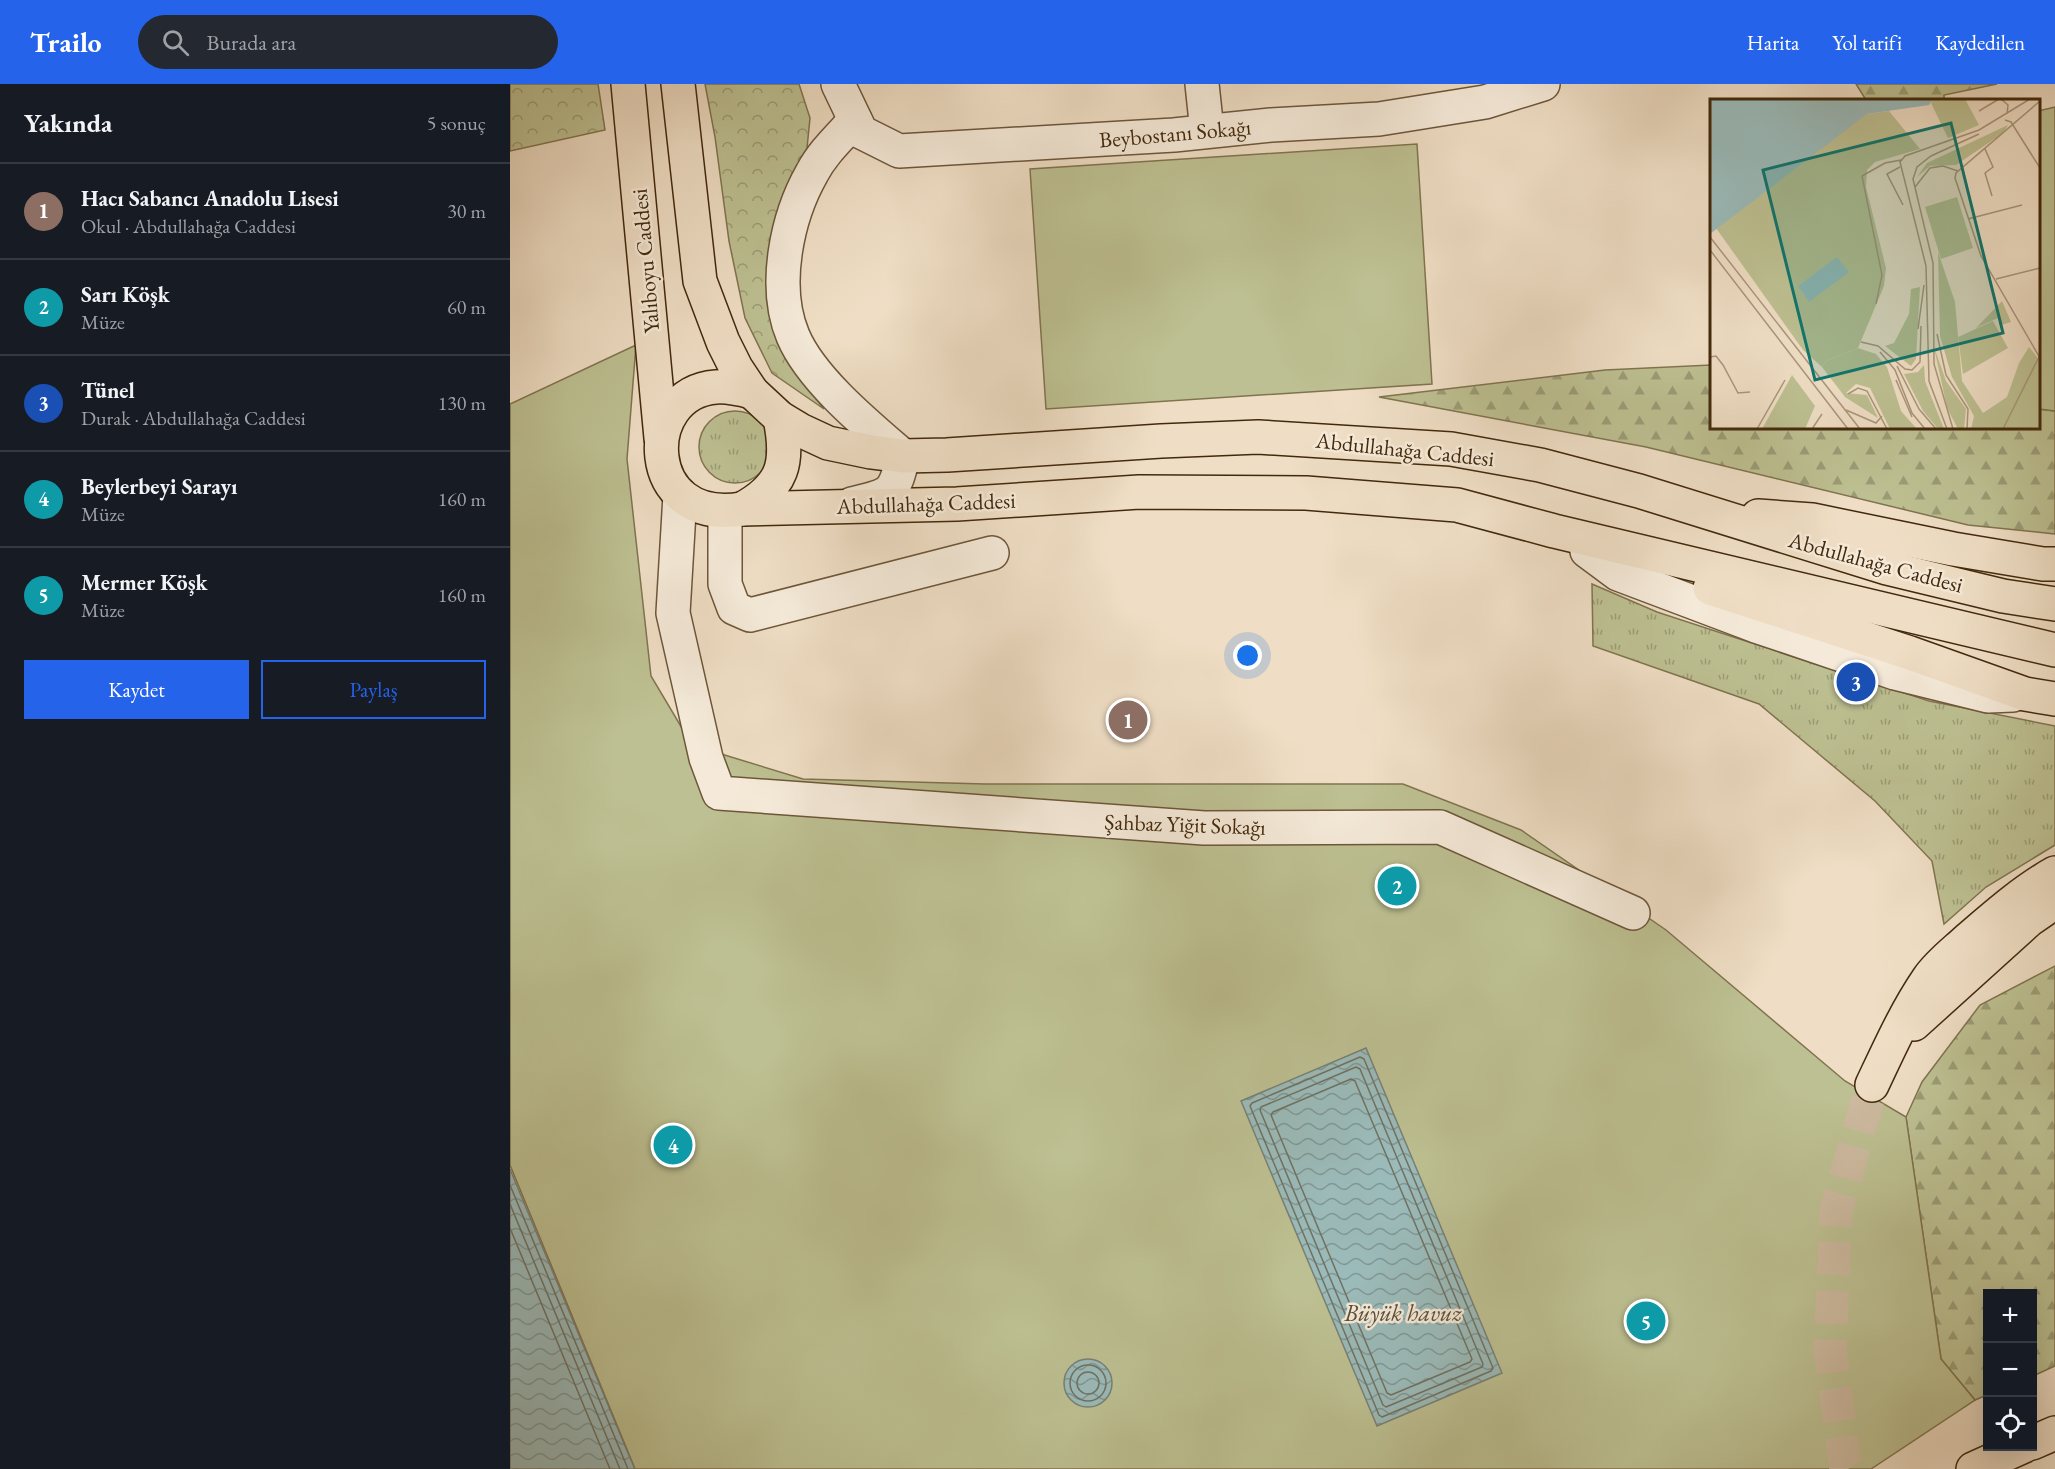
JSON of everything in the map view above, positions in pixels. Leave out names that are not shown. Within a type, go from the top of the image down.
[{"type":"main road","name":"Yalıboyu Caddesi","points":[[628,84],[661,438]]},
{"type":"main road","points":[[678,84],[700,281],[723,342],[736,368],[752,392],[780,418],[785,442],[783,463],[775,483],[760,499],[743,509],[709,510],[694,504],[681,495],[668,479],[661,459],[661,438],[667,420],[679,404],[694,393],[713,387],[733,387],[752,392]]},
{"type":"main road","name":"Abdullahağa Caddesi","points":[[780,418],[828,443],[903,456],[1258,437],[1451,449],[1540,465],[1639,491],[1887,568],[2003,596],[2055,604]]},
{"type":"main road","name":"Abdullahağa Caddesi","points":[[743,509],[957,504],[1139,492],[1306,493],[1457,505],[1554,531],[1588,545],[2055,650]]},
{"type":"main road","points":[[1705,512],[1812,520],[1953,549],[2055,564]]},
{"type":"main road","points":[[1588,545],[1627,561],[2040,697]]},
{"type":"main road","points":[[1872,1085],[1890,1046],[1935,970],[2000,911],[2055,873]]},
{"type":"main road","points":[[1890,1046],[2029,920],[2055,902]]},
{"type":"main road","points":[[1972,970],[2055,929]]},
{"type":"main road","points":[[2037,1441],[2055,1433]]},
{"type":"main road","points":[[1972,1469],[2013,1451]]},
{"type":"street","name":"Beybostanı Sokağı","points":[[838,84],[861,132],[899,151],[1163,136],[1271,124],[1379,119],[1485,102],[1543,84]]},
{"type":"street","points":[[1202,84],[1207,131]]},
{"type":"street","points":[[843,507],[885,495],[898,481],[903,456],[854,413],[811,367],[793,335],[785,307],[783,277],[786,243],[793,213],[812,172],[826,151],[855,120]]},
{"type":"street","name":"Şahbaz Yiğit Sokağı","points":[[681,495],[673,613],[705,758],[719,793],[1204,828],[1440,826],[1633,913]]},
{"type":"street","points":[[743,509],[724,584],[734,608],[750,615],[992,553]]},
{"type":"green space","points":[[510,84],[598,84],[605,130],[510,151]]},
{"type":"green space","points":[[705,84],[799,84],[810,118],[807,148],[772,233],[789,363],[824,409],[772,373],[745,318],[729,241],[715,137]]},
{"type":"green space","points":[[1856,84],[1997,84],[1944,95],[1944,99],[1865,99]]},
{"type":"green space","points":[[2055,107],[2055,411],[2040,409],[2040,111]]},
{"type":"green space","points":[[1417,144],[1432,384],[1046,409],[1030,169]]},
{"type":"green space","points":[[636,345],[627,459],[651,676],[692,745],[803,779],[985,784],[1403,784],[1521,830],[1666,930],[1845,1081],[1906,1117],[1941,1359],[1975,1400],[1871,1469],[635,1469],[510,1165],[510,404]]},
{"type":"green space","points":[[1710,365],[1710,429],[2040,429],[2040,409],[2055,411],[2055,534],[1968,525],[1646,447],[1379,397],[1605,370]]},
{"type":"green space","points":[[735,411],[755,417],[765,427],[771,447],[765,467],[755,477],[735,483],[715,477],[705,467],[699,447],[705,427],[715,417]]},
{"type":"green space","points":[[1592,584],[1657,612],[1929,701],[2055,726],[2055,845],[1986,887],[1944,924],[1932,861],[1875,801],[1759,704],[1593,646]]},
{"type":"green space","points":[[2055,966],[2055,1366],[2037,1374],[2037,1289],[1983,1289],[1983,1397],[1975,1400],[1941,1359],[1906,1117],[1922,1082],[1980,1005]]},
{"type":"water","name":"Büyük havuz","points":[[1366,1048],[1502,1373],[1377,1426],[1241,1101]]},
{"type":"water","points":[[510,1169],[628,1453],[635,1469],[510,1469]]},
{"type":"water","points":[[1083,1359],[1093,1359],[1105,1366],[1112,1378],[1112,1388],[1105,1400],[1093,1407],[1083,1407],[1068,1396],[1064,1388],[1064,1378],[1075,1363]]},
{"type":"tunnel","points":[[1848,1469],[1845,1464],[1830,1350],[1836,1210],[1872,1085]]},
{"type":"place","name":"Tünel","points":[[1856,682]]},
{"type":"place","name":"Hacı Sabancı Anadolu Lisesi","points":[[1128,720]]},
{"type":"place","name":"Sarı Köşk","points":[[1397,886]]},
{"type":"place","name":"Beylerbeyi Sarayı","points":[[673,1145]]},
{"type":"place","name":"Mermer Köşk","points":[[1646,1321]]}]
